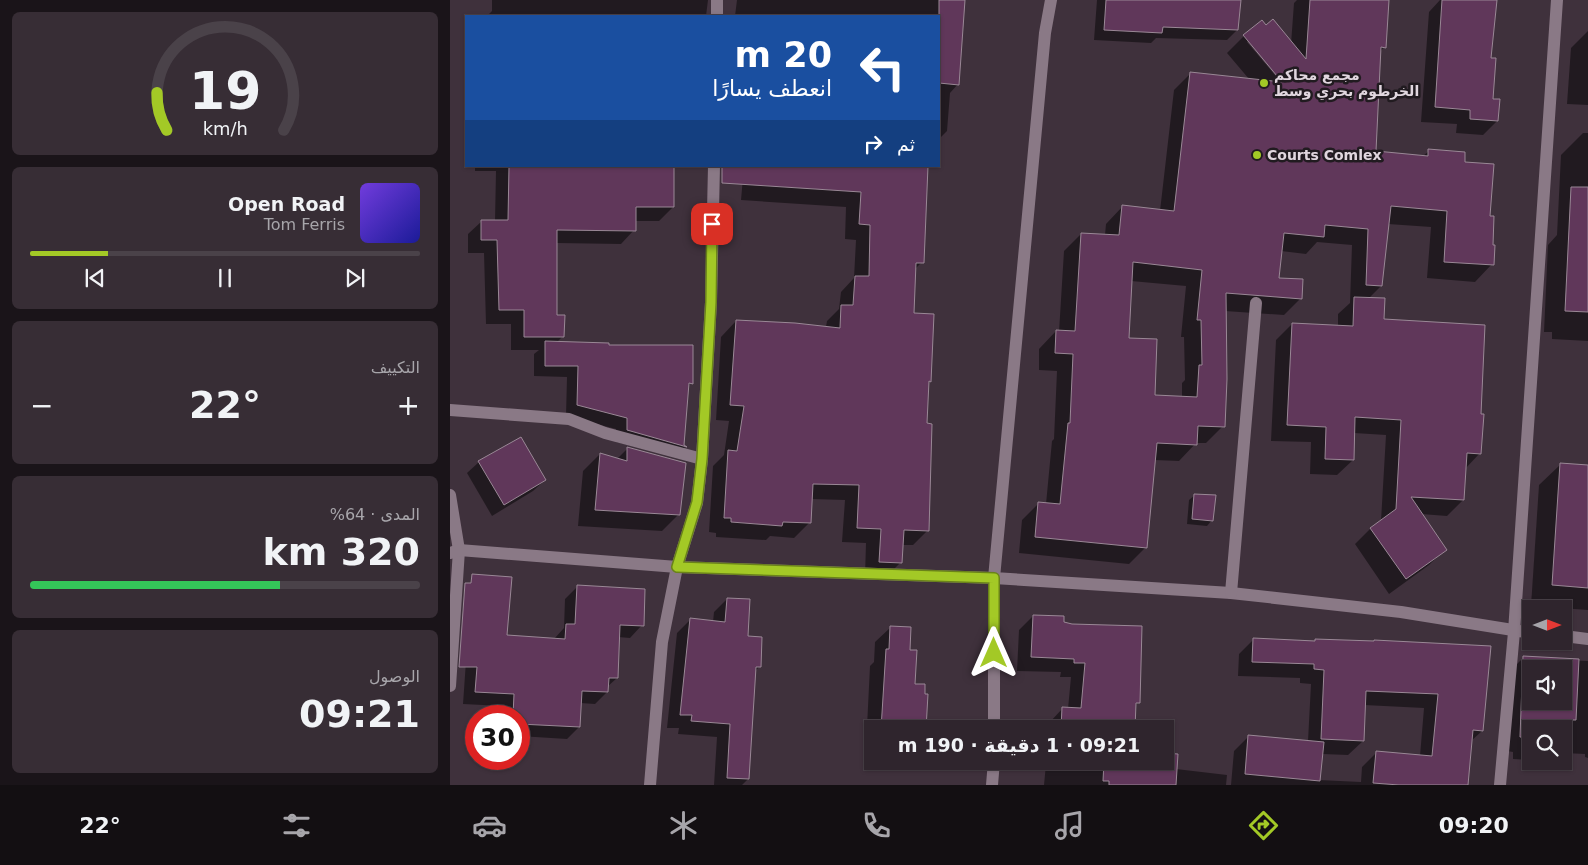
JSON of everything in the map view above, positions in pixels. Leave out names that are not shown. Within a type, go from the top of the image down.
[{"type":"street","points":[[717,0],[717,15]]},
{"type":"street","points":[[994,720],[994,578],[1045,34],[1051,0]]},
{"type":"street","points":[[1500,785],[1514,632],[1557,0]]},
{"type":"street","points":[[650,785],[662,642],[677,567],[697,502],[702,459],[711,302],[714,167]]},
{"type":"street","points":[[1231,593],[1256,303]]},
{"type":"street","points":[[450,410],[569,419],[605,433],[702,459]]},
{"type":"street","points":[[450,495],[454,552],[450,686]]},
{"type":"street","points":[[454,552],[677,567],[994,578],[1231,593],[1401,612],[1522,632]]},
{"type":"street","points":[[1572,637],[1588,639]]},
{"type":"street","points":[[992,785],[993,770]]},
{"type":"building","points":[[939,0],[965,0],[959,85],[940,83]]},
{"type":"building","points":[[1106,0],[1241,0],[1238,30],[1163,27],[1162,33],[1104,30]]},
{"type":"building","points":[[1310,0],[1389,0],[1386,48],[1381,47],[1376,151],[1428,156],[1428,149],[1465,152],[1465,162],[1494,164],[1490,216],[1494,216],[1494,265],[1444,262],[1447,211],[1391,206],[1382,286],[1366,285],[1368,229],[1325,225],[1324,237],[1284,233],[1279,278],[1303,279],[1302,299],[1226,293],[1227,379],[1225,427],[1198,426],[1197,445],[1157,443],[1147,548],[1035,537],[1038,502],[1060,504],[1068,423],[1070,423],[1073,354],[1055,353],[1056,330],[1075,331],[1081,233],[1119,235],[1122,205],[1174,211],[1190,72],[1282,82],[1243,35],[1262,20],[1266,25],[1273,19],[1306,59]],"holes":[[[1133,262],[1202,270],[1197,320],[1201,320],[1202,365],[1199,365],[1197,397],[1155,395],[1157,339],[1129,338]]]},
{"type":"building","points":[[1442,0],[1497,0],[1491,58],[1496,58],[1493,99],[1500,99],[1498,121],[1470,119],[1470,110],[1435,107]]},
{"type":"building","points":[[509,167],[674,167],[674,207],[636,207],[636,231],[557,230],[557,315],[565,315],[564,337],[524,337],[524,310],[499,310],[497,240],[481,240],[481,220],[508,220]]},
{"type":"building","points":[[722,167],[928,167],[924,263],[916,263],[914,313],[934,314],[927,423],[932,424],[929,531],[904,530],[902,563],[879,562],[881,529],[857,528],[859,485],[813,484],[811,523],[783,522],[782,526],[731,522],[731,518],[724,518],[728,450],[737,451],[744,406],[730,405],[736,320],[795,323],[840,328],[841,305],[853,305],[855,276],[869,276],[870,225],[859,224],[861,192],[722,183]]},
{"type":"building","points":[[1571,187],[1588,187],[1588,312],[1565,311]]},
{"type":"building","points":[[1354,297],[1385,298],[1384,319],[1485,325],[1481,414],[1484,414],[1481,454],[1467,453],[1464,500],[1411,497],[1447,550],[1406,579],[1370,528],[1396,509],[1401,420],[1355,417],[1354,460],[1325,459],[1326,427],[1287,425],[1292,323],[1353,326]]},
{"type":"building","points":[[545,341],[609,343],[609,345],[693,345],[693,384],[689,383],[684,445],[687,447],[627,430],[627,418],[577,405],[578,366],[545,366]]},
{"type":"building","points":[[521,437],[546,480],[504,505],[478,461]]},
{"type":"building","points":[[627,447],[686,463],[680,515],[595,510],[600,453],[627,461]]},
{"type":"building","points":[[1560,463],[1588,465],[1588,588],[1552,585]]},
{"type":"building","points":[[1194,494],[1216,495],[1213,521],[1192,519]]},
{"type":"building","points":[[472,574],[512,577],[507,635],[565,639],[566,624],[575,624],[577,585],[645,589],[644,626],[620,625],[618,678],[609,678],[608,692],[582,691],[580,727],[530,725],[530,705],[514,705],[514,694],[475,692],[477,667],[459,667],[465,583],[471,583]]},
{"type":"building","points":[[727,598],[750,599],[748,636],[762,637],[761,667],[756,667],[749,779],[727,778],[730,724],[691,721],[692,715],[680,715],[690,618],[725,622]]},
{"type":"building","points":[[1033,615],[1064,616],[1064,622],[1072,624],[1142,626],[1140,703],[1136,703],[1135,720],[1061,720],[1062,707],[1081,708],[1085,663],[1074,663],[1074,659],[1031,657]]},
{"type":"building","points":[[890,626],[911,627],[910,650],[917,650],[915,684],[925,684],[925,694],[928,694],[927,720],[882,720],[886,649],[889,649]]},
{"type":"building","points":[[1253,638],[1315,641],[1315,639],[1374,640],[1491,646],[1483,731],[1473,730],[1468,785],[1373,783],[1376,751],[1432,756],[1438,694],[1366,691],[1364,741],[1321,739],[1324,670],[1314,669],[1314,664],[1252,662]]},
{"type":"building","points":[[1523,656],[1579,659],[1576,720],[1522,720],[1522,737],[1520,737],[1522,683],[1522,710],[1572,710],[1572,660],[1523,660]]},
{"type":"building","points":[[1248,735],[1324,742],[1320,781],[1245,774]]},
{"type":"building","points":[[1174,754],[1178,754],[1176,785],[1109,785],[1109,781],[1103,781],[1104,770],[1174,770]]},
{"type":"place","name":"مجمع محاكم الخرطوم بحري وسط","points":[[1264,83]]},
{"type":"place","name":"Courts Comlex","points":[[1257,155]]},
{"type":"route","points":[[712,224],[711,302],[702,459],[697,502],[677,567],[994,578],[994,653]]}]
